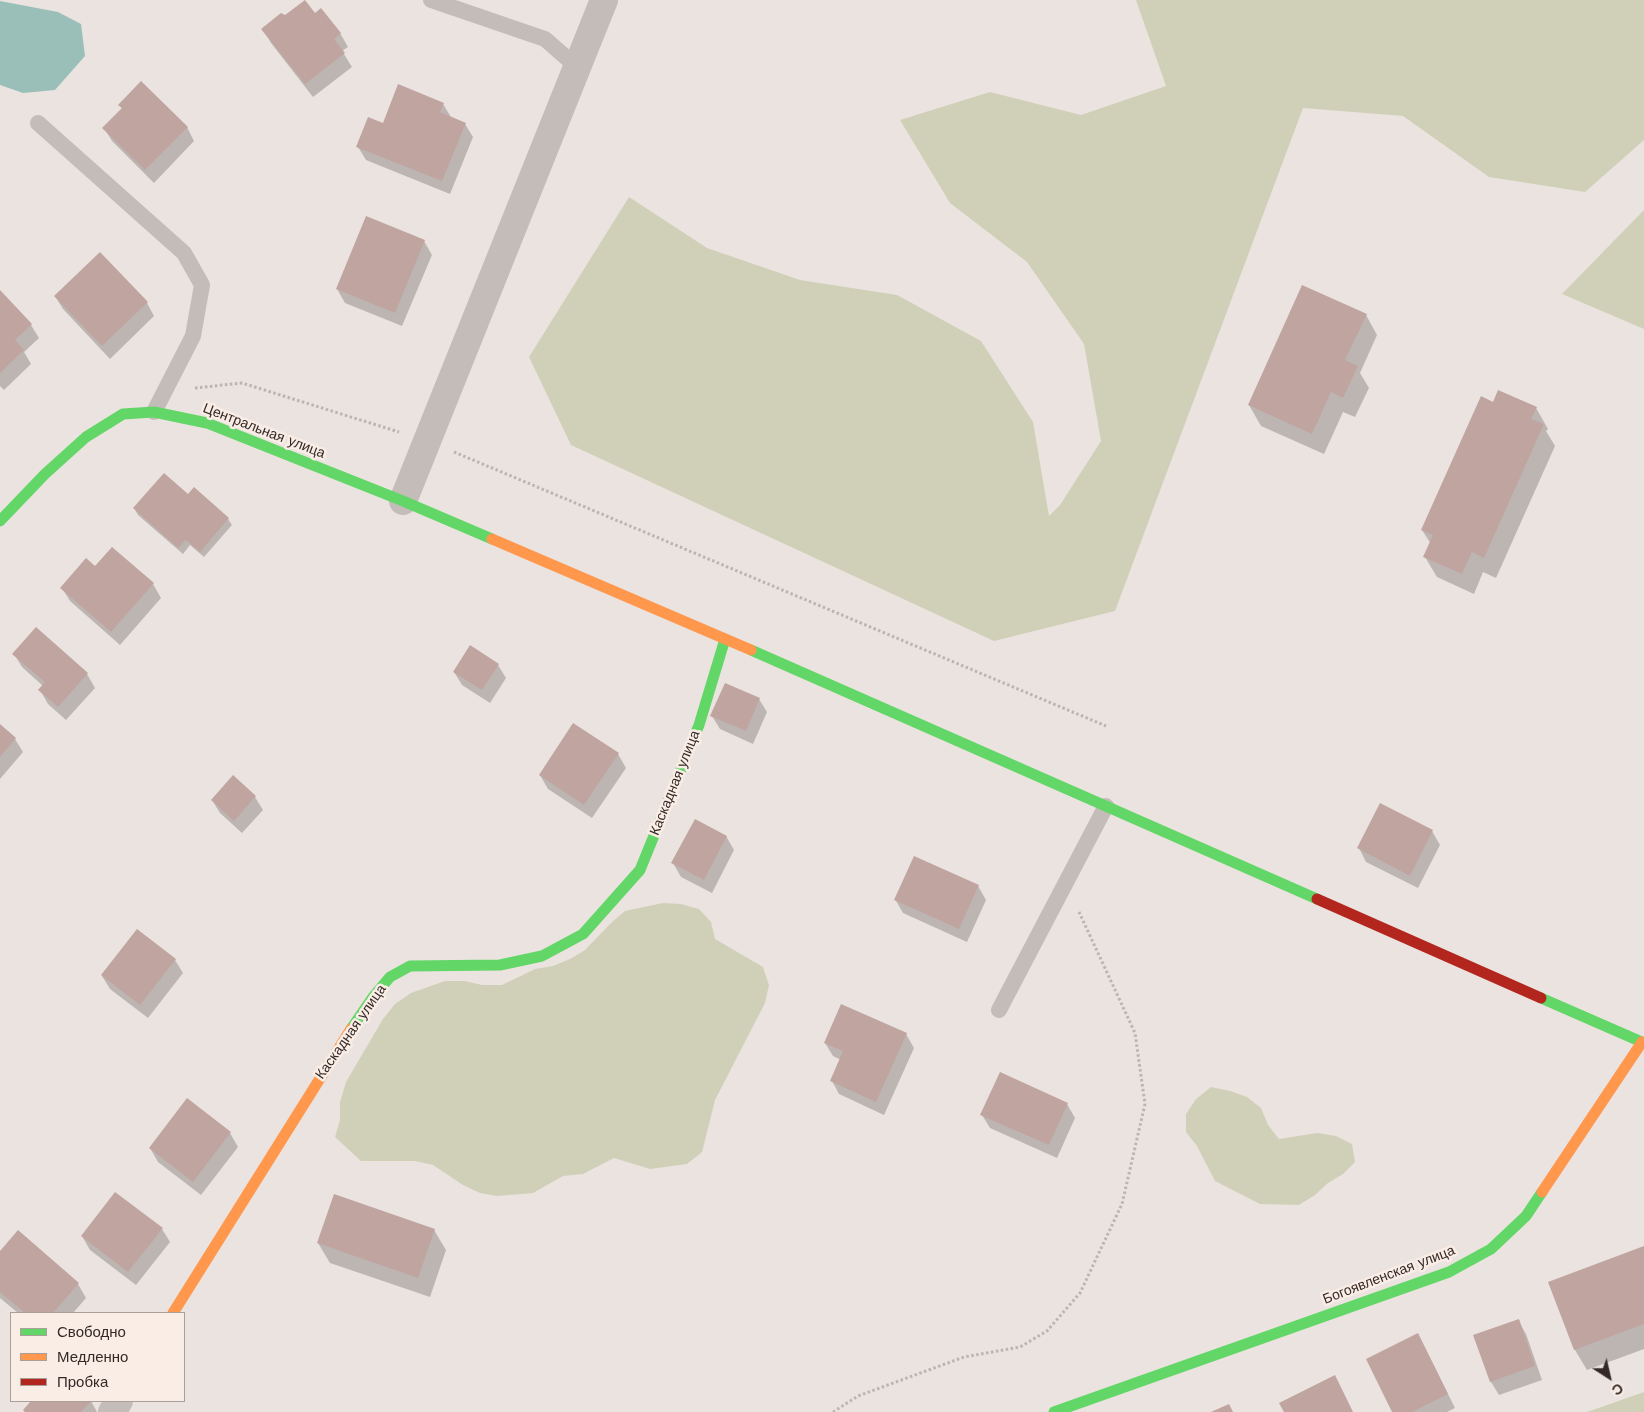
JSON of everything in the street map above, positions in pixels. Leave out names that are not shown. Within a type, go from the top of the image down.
[{"type":"street","points":[[403,502],[604,0]]},
{"type":"street","name":"Центральная улица","points":[[0,521],[45,474],[86,437],[123,414],[154,412],[207,423],[403,502],[725,639],[1643,1042]]},
{"type":"street","name":"Каскадная улица","points":[[174,1312],[334,1054],[373,997],[390,977],[410,966],[500,966],[542,956],[583,934],[640,870],[699,725],[725,639]]},
{"type":"street","name":"Богоявленская улица","points":[[1054,1412],[1449,1272],[1491,1249],[1526,1216],[1643,1042]]},
{"type":"lane","points":[[431,0],[545,39],[577,67]]},
{"type":"lane","points":[[38,123],[184,253],[202,285],[193,336],[154,412]]},
{"type":"lane","points":[[999,1010],[1106,806]]},
{"type":"path","points":[[166,391],[242,384],[427,440],[1106,726]]},
{"type":"path","points":[[833,1412],[858,1396],[964,1357],[1020,1347],[1047,1331],[1080,1293],[1122,1204],[1145,1104],[1135,1033],[1066,884]]},
{"type":"green space","points":[[1136,0],[1644,0],[1644,140],[1585,192],[1489,177],[1403,116],[1303,108],[1115,611],[994,641],[571,445],[529,357],[629,197],[707,248],[800,280],[897,295],[981,341],[1033,422],[1049,516],[1060,505],[1101,441],[1084,344],[1027,262],[950,203],[900,120],[990,92],[1081,115],[1166,86]]},
{"type":"green space","points":[[1644,210],[1644,329],[1562,294]]},
{"type":"green space","points":[[663,903],[681,904],[699,909],[711,922],[715,939],[763,967],[769,985],[765,1003],[715,1100],[702,1152],[687,1164],[650,1169],[614,1158],[583,1174],[563,1176],[533,1193],[497,1196],[480,1193],[463,1185],[433,1165],[415,1161],[361,1161],[335,1137],[340,1120],[340,1102],[346,1082],[383,1019],[395,1004],[411,993],[445,981],[502,985],[535,969],[553,966],[585,950],[625,911]]},
{"type":"green space","points":[[1211,1087],[1247,1097],[1261,1108],[1268,1125],[1279,1139],[1317,1133],[1336,1136],[1352,1144],[1355,1162],[1343,1174],[1299,1205],[1260,1204],[1215,1181],[1197,1146],[1186,1132],[1186,1114],[1196,1099]]},
{"type":"green space","points":[[1644,1392],[1644,1412],[1587,1412]]},
{"type":"water","points":[[0,1],[58,12],[81,24],[85,56],[55,90],[23,93],[0,85]]},
{"type":"building","points":[[305,0],[315,13],[321,8],[341,33],[334,39],[345,53],[305,84],[261,29],[281,13],[285,15]]},
{"type":"building","points":[[141,81],[188,127],[145,170],[102,128],[122,108],[118,105]]},
{"type":"building","points":[[398,84],[444,103],[440,112],[466,123],[442,181],[356,147],[368,117],[383,123]]},
{"type":"building","points":[[366,216],[425,240],[395,313],[336,289]]},
{"type":"building","points":[[100,252],[148,302],[102,346],[54,296]]},
{"type":"building","points":[[1302,285],[1367,314],[1345,360],[1358,366],[1343,398],[1331,392],[1312,434],[1248,405]]},
{"type":"building","points":[[0,290],[32,324],[15,340],[24,350],[0,373]]},
{"type":"building","points":[[1498,390],[1537,407],[1531,419],[1544,424],[1484,558],[1472,552],[1462,574],[1423,557],[1433,535],[1421,530],[1481,396],[1493,402]]},
{"type":"building","points":[[164,473],[188,494],[194,487],[229,518],[200,552],[186,540],[178,548],[133,508]]},
{"type":"building","points":[[112,547],[154,583],[111,632],[60,588],[86,558],[95,566]]},
{"type":"building","points":[[36,627],[88,673],[58,707],[38,690],[45,682],[12,654]]},
{"type":"building","points":[[470,645],[499,664],[482,690],[453,672]]},
{"type":"building","points":[[725,683],[760,698],[746,731],[710,716]]},
{"type":"building","points":[[573,723],[619,753],[584,805],[539,775]]},
{"type":"building","points":[[0,724],[16,738],[0,757]]},
{"type":"building","points":[[233,775],[256,796],[234,821],[211,800]]},
{"type":"building","points":[[1380,803],[1433,830],[1410,876],[1357,848]]},
{"type":"building","points":[[695,819],[727,836],[704,880],[671,863]]},
{"type":"building","points":[[914,856],[979,885],[959,929],[894,900]]},
{"type":"building","points":[[137,929],[176,959],[140,1005],[101,975]]},
{"type":"building","points":[[841,1004],[907,1033],[876,1102],[830,1081],[843,1051],[824,1043]]},
{"type":"building","points":[[1000,1072],[1068,1103],[1049,1145],[980,1115]]},
{"type":"building","points":[[187,1098],[231,1132],[193,1182],[149,1148]]},
{"type":"building","points":[[115,1192],[163,1228],[128,1272],[81,1236]]},
{"type":"building","points":[[334,1194],[435,1229],[418,1278],[317,1243]]},
{"type":"building","points":[[18,1230],[79,1283],[54,1312],[24,1312],[0,1292],[0,1251]]},
{"type":"building","points":[[1644,1246],[1644,1324],[1574,1350],[1548,1282]]},
{"type":"building","points":[[1519,1319],[1535,1366],[1490,1382],[1473,1335]]},
{"type":"building","points":[[1418,1333],[1448,1394],[1412,1412],[1392,1412],[1366,1359]]},
{"type":"building","points":[[1335,1375],[1353,1412],[1284,1412],[1279,1403]]},
{"type":"building","points":[[30,1402],[90,1402],[81,1412],[25,1412],[23,1410]]},
{"type":"building","points":[[1229,1404],[1233,1412],[1211,1412]]},
{"type":"traffic: fast","points":[[0,521],[45,474],[86,437],[123,414],[154,412],[207,423],[403,501],[492,539]]},
{"type":"traffic: fast","points":[[351,1029],[373,997],[390,977],[410,966],[500,965],[542,956],[583,934],[640,870],[699,725],[725,639]]},
{"type":"traffic: fast","points":[[751,650],[1317,899]]},
{"type":"traffic: fast","points":[[1541,998],[1644,1043]]},
{"type":"traffic: fast","points":[[1054,1412],[1449,1272],[1491,1249],[1526,1216],[1542,1192]]},
{"type":"traffic: slow","points":[[492,539],[751,650]]},
{"type":"traffic: slow","points":[[174,1312],[351,1029]]},
{"type":"traffic: slow","points":[[1542,1192],[1642,1042]]},
{"type":"traffic: jam","points":[[1317,899],[1541,998]]}]
